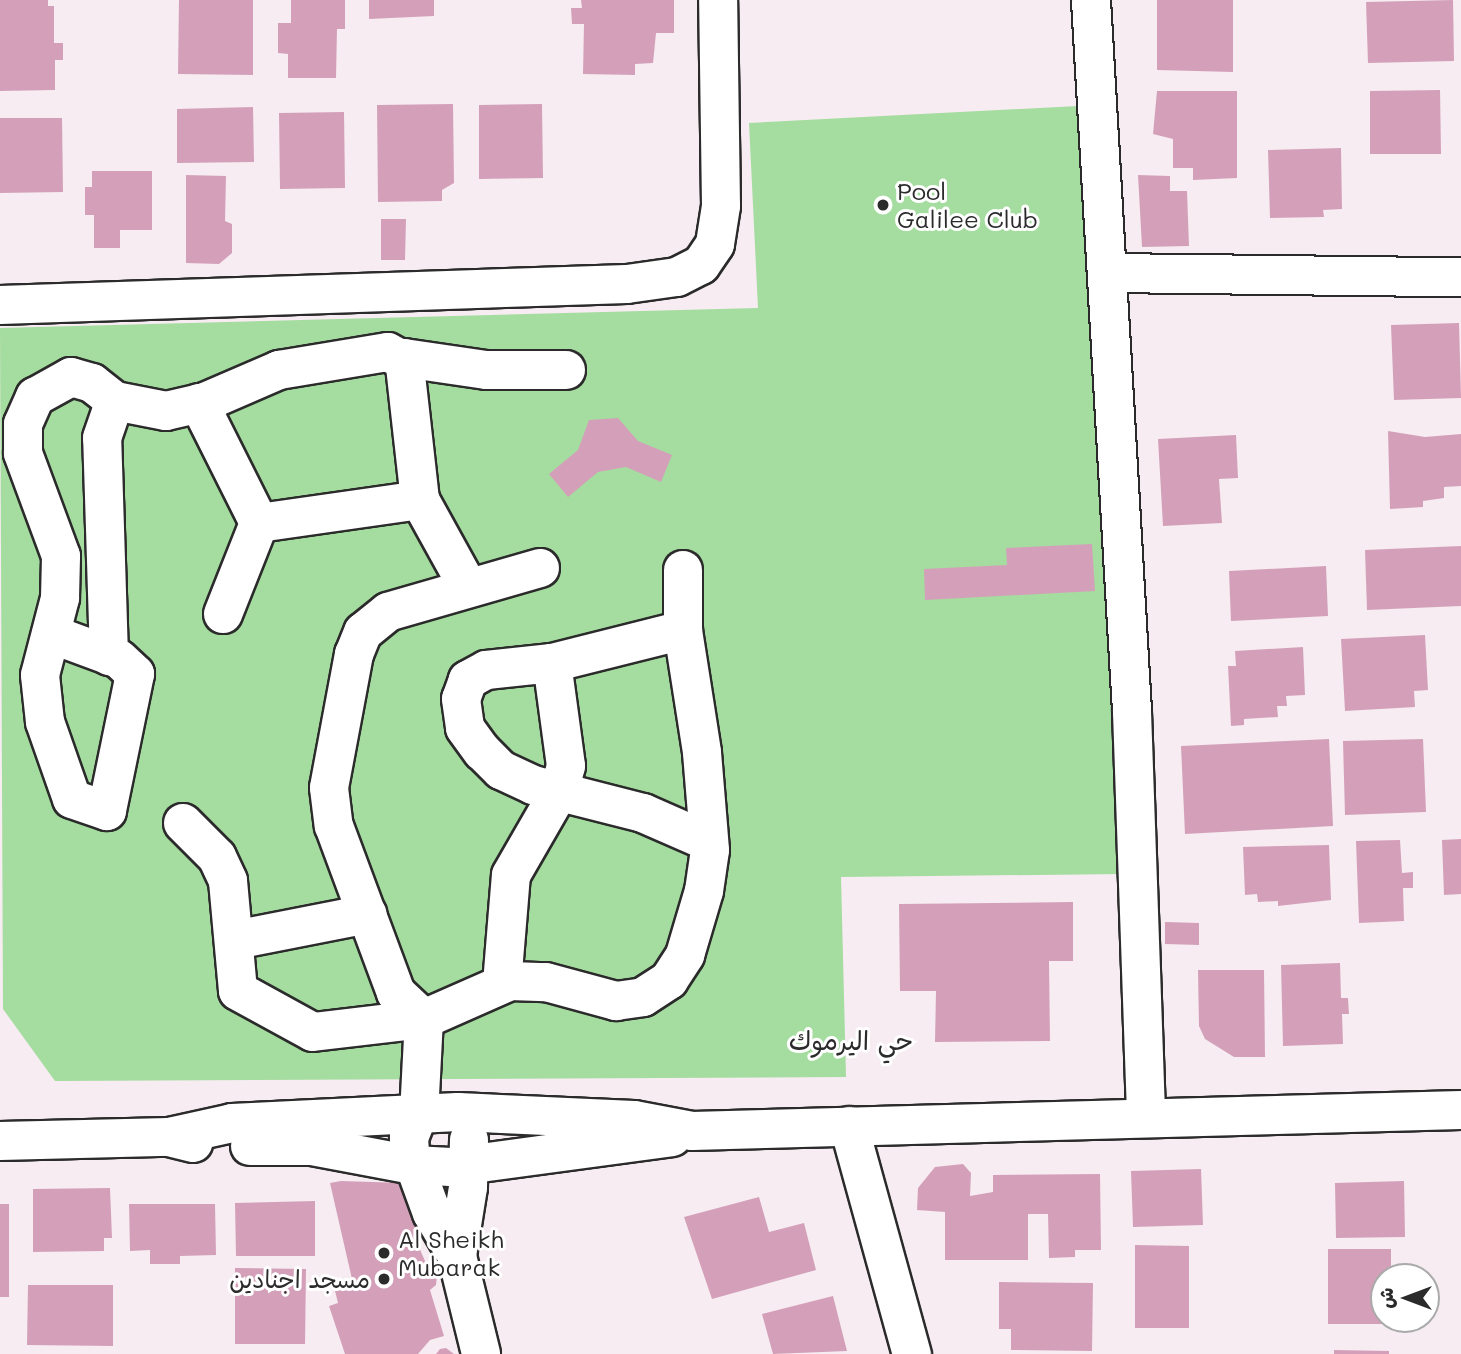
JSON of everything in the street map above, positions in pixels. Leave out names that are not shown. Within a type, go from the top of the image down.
[{"type":"street","points":[[0,305],[627,284],[677,277],[701,265],[715,244],[722,206],[718,0]]},
{"type":"street","points":[[1091,0],[1109,273],[1146,1118]]},
{"type":"street","points":[[1109,273],[1461,277]]},
{"type":"street","points":[[51,634],[109,656],[135,674],[107,811],[72,799],[44,722],[40,675],[60,598],[61,556],[23,453],[23,424],[35,397],[71,377],[92,383],[115,401],[166,411],[199,403],[279,370],[388,352],[404,360],[486,370],[566,370]]},
{"type":"street","points":[[404,360],[420,500],[468,587]]},
{"type":"street","points":[[109,656],[102,438],[115,401]]},
{"type":"street","points":[[199,403],[258,523],[223,614]]},
{"type":"street","points":[[258,523],[420,500]]},
{"type":"street","points":[[424,1018],[396,993],[334,826],[329,788],[354,654],[363,632],[388,612],[540,568]]},
{"type":"street","points":[[183,822],[217,857],[222,869],[235,940],[238,991],[313,1032],[424,1018],[502,984],[546,982],[616,1001],[642,997],[669,980],[685,955],[695,927],[709,842],[702,752],[683,630],[683,570]]},
{"type":"street","points":[[683,630],[552,663],[486,670],[468,680],[461,699],[465,728],[501,769],[559,792],[642,813],[709,842]]},
{"type":"street","points":[[502,984],[511,875],[559,792],[566,766],[565,737],[552,663]]},
{"type":"street","points":[[235,940],[368,914]]},
{"type":"street","points":[[424,1018],[419,1113],[410,1138],[413,1165],[457,1256],[481,1354]]},
{"type":"street","points":[[169,1137],[210,1145],[346,1150],[413,1165],[470,1165],[537,1152],[644,1143],[692,1131],[1461,1110]]},
{"type":"street","points":[[457,1256],[470,1165],[469,1137],[458,1112]]},
{"type":"street","points":[[0,1141],[169,1137],[232,1123],[458,1112],[634,1119],[692,1131]]},
{"type":"street","points":[[849,1126],[912,1354]]},
{"type":"green space","points":[[1078,106],[1122,874],[841,877],[846,1077],[55,1081],[3,1009],[0,328],[758,308],[749,123]]},
{"type":"building","points":[[0,0],[48,0],[48,6],[54,6],[54,43],[63,43],[63,60],[55,60],[55,90],[0,91]]},
{"type":"building","points":[[179,0],[253,0],[253,75],[178,74]]},
{"type":"building","points":[[291,0],[345,0],[345,29],[337,29],[336,78],[288,78],[288,54],[278,53],[278,23],[291,23]]},
{"type":"building","points":[[369,0],[434,0],[434,16],[369,19]]},
{"type":"building","points":[[581,0],[674,0],[674,33],[656,33],[653,63],[635,64],[635,75],[583,74],[584,24],[572,24],[571,8],[582,8]]},
{"type":"building","points":[[1157,0],[1233,0],[1233,72],[1157,70]]},
{"type":"building","points":[[1453,0],[1454,61],[1368,63],[1366,2]]},
{"type":"building","points":[[1440,90],[1441,154],[1370,154],[1370,91]]},
{"type":"building","points":[[1157,91],[1237,91],[1237,178],[1193,180],[1193,168],[1173,168],[1173,139],[1153,134]]},
{"type":"building","points":[[453,104],[454,183],[442,190],[442,201],[378,202],[377,105]]},
{"type":"building","points":[[542,104],[543,178],[479,179],[479,105]]},
{"type":"building","points":[[253,107],[254,162],[177,163],[177,109]]},
{"type":"building","points":[[344,112],[345,188],[280,189],[279,113]]},
{"type":"building","points":[[0,118],[62,118],[63,192],[0,193]]},
{"type":"building","points":[[1341,148],[1342,209],[1323,210],[1324,217],[1270,218],[1268,150]]},
{"type":"building","points":[[92,171],[152,171],[152,230],[120,230],[120,248],[94,248],[94,215],[85,215],[85,187],[92,187]]},
{"type":"building","points":[[186,175],[226,176],[225,221],[232,224],[232,253],[219,264],[186,263]]},
{"type":"building","points":[[1138,175],[1170,176],[1170,191],[1187,191],[1189,246],[1142,247]]},
{"type":"building","points":[[381,219],[406,219],[405,260],[381,260]]},
{"type":"building","points":[[1459,323],[1461,398],[1394,400],[1391,325]]},
{"type":"building","points":[[618,418],[638,441],[672,455],[661,482],[626,467],[598,472],[568,497],[549,474],[578,450],[589,420]]},
{"type":"building","points":[[1388,431],[1425,437],[1461,434],[1461,486],[1444,487],[1444,498],[1423,501],[1423,507],[1390,509]]},
{"type":"building","points":[[1236,435],[1238,478],[1219,479],[1222,523],[1163,526],[1158,439]]},
{"type":"building","points":[[1092,544],[1095,591],[925,600],[924,569],[1007,565],[1006,548]]},
{"type":"building","points":[[1461,546],[1461,606],[1367,610],[1365,550]]},
{"type":"building","points":[[1326,566],[1328,616],[1231,621],[1229,571]]},
{"type":"building","points":[[1425,635],[1428,690],[1414,691],[1415,707],[1345,711],[1341,639]]},
{"type":"building","points":[[1303,647],[1305,695],[1286,696],[1287,706],[1277,706],[1278,717],[1244,719],[1244,725],[1231,726],[1228,666],[1236,666],[1235,651]]},
{"type":"building","points":[[1329,739],[1333,826],[1185,834],[1181,746]]},
{"type":"building","points":[[1423,739],[1426,812],[1345,815],[1343,741]]},
{"type":"building","points":[[1461,839],[1461,894],[1444,895],[1442,840]]},
{"type":"building","points":[[1400,840],[1402,873],[1413,872],[1413,888],[1403,888],[1404,921],[1359,923],[1356,841]]},
{"type":"building","points":[[1329,845],[1331,900],[1278,906],[1278,901],[1258,902],[1257,894],[1245,895],[1243,847]]},
{"type":"building","points":[[1073,902],[1073,961],[1049,961],[1050,1041],[935,1042],[936,991],[900,991],[899,904]]},
{"type":"building","points":[[1165,922],[1199,923],[1199,945],[1165,944]]},
{"type":"building","points":[[1340,963],[1341,998],[1348,998],[1349,1014],[1342,1014],[1343,1044],[1283,1046],[1281,965]]},
{"type":"building","points":[[1198,970],[1264,970],[1265,1057],[1234,1057],[1205,1039],[1199,1026]]},
{"type":"building","points":[[963,1164],[971,1173],[970,1196],[993,1192],[993,1175],[1100,1174],[1101,1250],[1075,1250],[1075,1257],[1049,1258],[1048,1214],[1028,1214],[1028,1260],[945,1260],[945,1212],[917,1210],[918,1188],[935,1167]]},
{"type":"building","points":[[1201,1169],[1203,1225],[1133,1227],[1131,1171]]},
{"type":"building","points":[[1404,1181],[1405,1237],[1336,1238],[1335,1183]]},
{"type":"building","name":"Al Sheikh Mubarak","points":[[330,1183],[403,1183],[426,1233],[415,1238],[428,1268],[437,1275],[436,1285],[430,1290],[444,1336],[430,1340],[418,1354],[345,1354],[329,1306],[338,1303],[333,1283],[352,1279]]},
{"type":"building","points":[[110,1188],[112,1238],[104,1238],[104,1251],[33,1252],[33,1189]]},
{"type":"building","points":[[759,1197],[769,1232],[804,1223],[816,1270],[712,1299],[684,1217]]},
{"type":"building","points":[[315,1201],[315,1256],[236,1256],[235,1203]]},
{"type":"building","points":[[0,1204],[9,1204],[9,1297],[0,1297]]},
{"type":"building","points":[[129,1204],[215,1204],[216,1255],[180,1256],[180,1264],[150,1264],[150,1250],[130,1251]]},
{"type":"building","points":[[1135,1245],[1189,1246],[1189,1328],[1135,1328]]},
{"type":"building","points":[[1328,1249],[1391,1249],[1391,1263],[1370,1263],[1370,1324],[1328,1324]]},
{"type":"building","points":[[235,1268],[306,1269],[305,1344],[235,1344]]},
{"type":"building","points":[[999,1282],[1093,1283],[1092,1351],[1011,1350],[1011,1329],[999,1329]]},
{"type":"building","points":[[28,1285],[113,1285],[113,1346],[27,1345]]},
{"type":"building","points":[[833,1296],[847,1351],[773,1354],[762,1314]]},
{"type":"building","points":[[446,1348],[454,1354],[436,1354],[440,1349]]},
{"type":"building","points":[[1334,1350],[1389,1351],[1389,1354],[1334,1354]]},
{"type":"place","name":"Pool Galilee Club","points":[[883,205]]},
{"type":"place","name":"Al Sheikh Mubarak","points":[[384,1253]]},
{"type":"place","name":"مسجد اجنادين","points":[[384,1279]]},
{"type":"district","name":"حي اليرموك","points":[[851,1041]]}]
